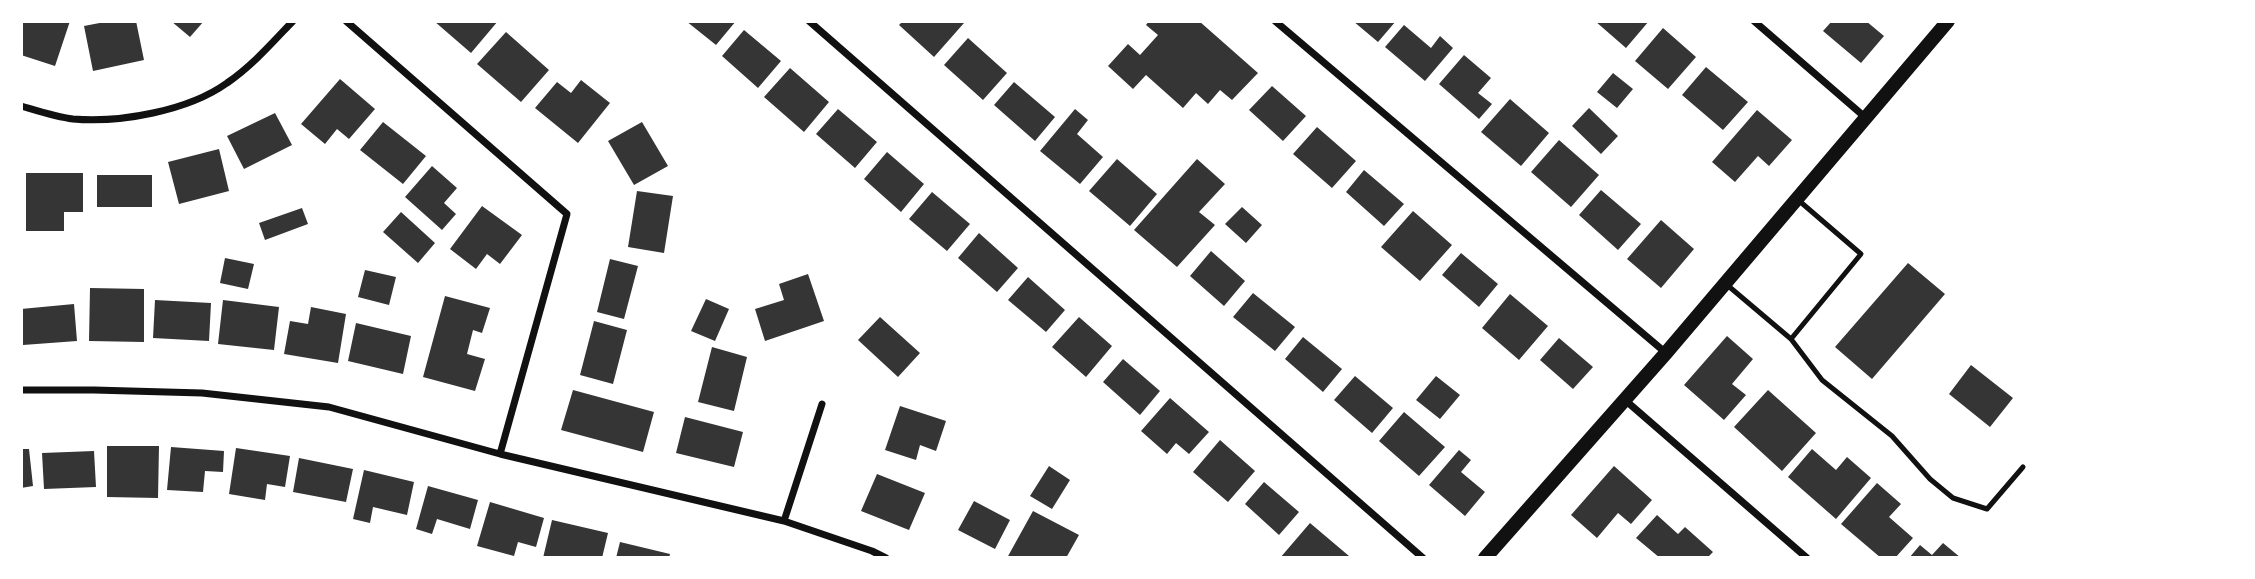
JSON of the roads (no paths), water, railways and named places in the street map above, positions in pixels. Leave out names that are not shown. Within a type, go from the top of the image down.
[{"type":"main road","points":[[1485,558],[1666,353],[1948,21]]},
{"type":"street","points":[[21,106],[72,119],[120,120],[187,103],[225,85],[262,55],[293,21]]},
{"type":"street","points":[[346,21],[567,214],[500,454]]},
{"type":"street","points":[[808,21],[1423,558]]},
{"type":"street","points":[[1275,21],[1666,353]]},
{"type":"street","points":[[1754,21],[1866,118]]},
{"type":"street","points":[[21,390],[202,393],[329,407],[500,454],[784,521],[886,558]]},
{"type":"street","points":[[1624,399],[1807,558]]},
{"type":"street","points":[[784,521],[822,404]]},
{"type":"lane","points":[[1791,339],[1861,254],[1797,199]]},
{"type":"lane","points":[[1725,284],[1791,339],[1822,380],[1892,436],[1930,479],[1953,498],[1987,509],[2024,467]]}]
